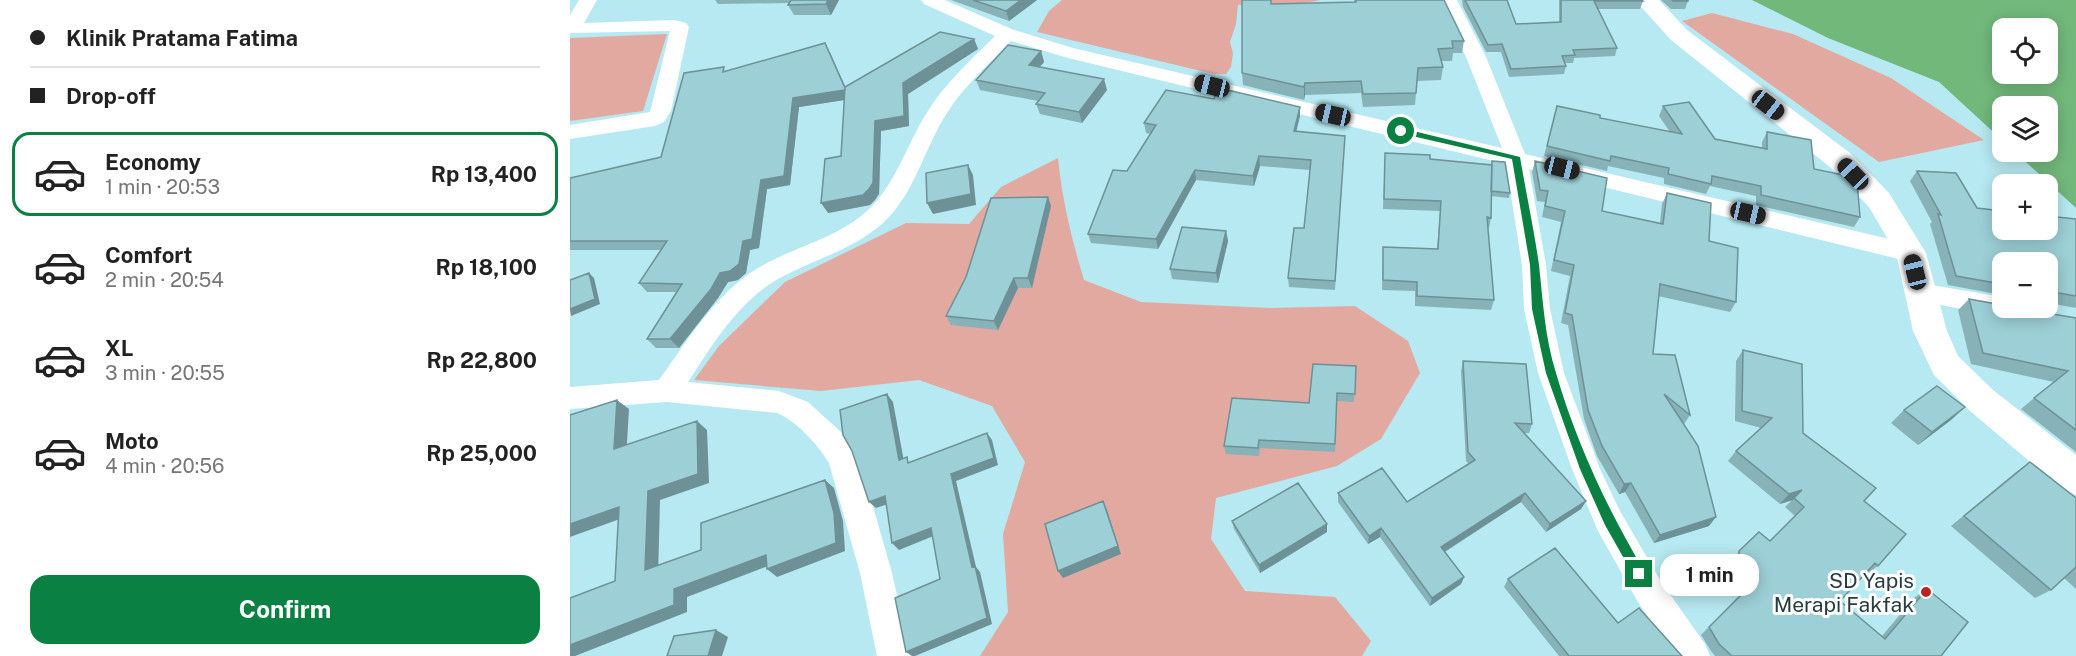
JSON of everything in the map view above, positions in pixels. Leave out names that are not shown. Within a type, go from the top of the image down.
[{"type":"main road","points":[[1646,0],[1679,35],[1840,160],[1879,200],[1911,252],[1930,331],[1946,365],[1981,400],[2076,478]]},
{"type":"street","points":[[570,132],[648,121],[657,117],[661,111],[680,27],[675,25],[576,29],[574,24],[588,0]]},
{"type":"street","points":[[930,0],[1007,34],[1078,54],[1911,252]]},
{"type":"street","points":[[1448,0],[1476,57],[1516,157],[1534,265],[1537,309],[1555,384],[1586,469],[1609,521],[1649,591],[1693,656]]},
{"type":"street","points":[[667,391],[719,319],[752,285],[783,265],[862,228],[876,217],[894,196],[920,140],[939,110],[966,76],[1007,34]]},
{"type":"street","points":[[1920,292],[1992,305]]},
{"type":"street","points":[[570,398],[667,391],[779,402],[798,410],[831,441],[842,459],[855,496],[887,612],[894,656]]},
{"type":"shaded area","points":[[1062,0],[1320,0],[1238,5],[1236,24],[1230,42],[1233,53],[1231,67],[1226,74],[1214,74],[1037,32],[1049,11]]},
{"type":"shaded area","points":[[1752,0],[2076,0],[2076,208],[2058,191],[2058,174],[2039,174],[2026,162],[2058,162],[2058,96],[1992,96],[1992,131],[1939,82],[1828,38]]},
{"type":"shaded area","points":[[1712,13],[1793,34],[1891,78],[1984,140],[1879,162],[1682,21]]},
{"type":"shaded area","points":[[667,34],[643,111],[570,121],[570,38]]},
{"type":"shaded area","points":[[1058,158],[1068,220],[1084,280],[1141,302],[1270,308],[1355,306],[1408,341],[1420,373],[1381,439],[1337,466],[1216,498],[1211,539],[1245,591],[1335,597],[1371,641],[1362,656],[980,656],[1008,612],[1003,534],[1025,462],[992,406],[919,380],[821,391],[694,380],[719,346],[785,282],[906,223],[969,224],[1001,187]]},
{"type":"building","points":[[791,0],[828,0],[826,4],[788,5]]},
{"type":"building","points":[[973,0],[1021,0],[1006,11]]},
{"type":"building","points":[[1242,0],[1271,0],[1271,4],[1356,2],[1356,0],[1444,0],[1464,41],[1452,41],[1453,48],[1438,49],[1443,67],[1418,68],[1416,93],[1363,94],[1361,81],[1305,83],[1304,87],[1242,73]]},
{"type":"building","points":[[1465,0],[1507,0],[1516,24],[1561,22],[1561,0],[1643,1],[1594,1],[1617,48],[1573,50],[1575,55],[1562,56],[1566,66],[1511,69],[1502,44],[1488,45]]},
{"type":"building","points":[[940,32],[974,39],[903,83],[904,116],[875,121],[873,183],[869,189],[863,195],[821,203],[825,159],[841,156],[845,87]]},
{"type":"building","points":[[825,43],[845,90],[793,98],[784,176],[761,180],[752,239],[743,241],[739,264],[730,271],[720,273],[711,289],[670,339],[647,339],[682,284],[639,283],[667,241],[570,241],[570,178],[661,157],[684,73],[724,67],[723,72]]},
{"type":"building","points":[[1008,45],[1041,51],[1029,65],[1104,79],[1079,112],[1036,104],[1045,93],[976,80]]},
{"type":"building","points":[[1217,89],[1300,107],[1294,131],[1345,136],[1335,281],[1288,278],[1294,228],[1304,228],[1311,160],[1259,156],[1253,176],[1195,170],[1156,239],[1088,234],[1113,170],[1127,171],[1156,125],[1144,123],[1166,90],[1214,99]]},
{"type":"building","points":[[1689,102],[1715,139],[1767,149],[1767,132],[1811,140],[1814,169],[1853,177],[1857,181],[1860,217],[1761,195],[1761,186],[1712,176],[1711,184],[1668,174],[1669,168],[1611,156],[1610,161],[1547,146],[1557,106],[1600,115],[1600,118],[1682,134],[1663,106]]},
{"type":"building","points":[[1385,153],[1430,155],[1430,159],[1492,165],[1491,218],[1487,217],[1494,300],[1417,296],[1417,282],[1383,280],[1383,247],[1438,249],[1441,201],[1384,199]]},
{"type":"building","points":[[1492,161],[1505,162],[1510,193],[1491,191]]},
{"type":"building","points":[[1535,161],[1607,178],[1602,211],[1663,224],[1667,193],[1711,203],[1709,241],[1738,248],[1736,302],[1660,284],[1653,354],[1675,355],[1690,415],[1664,394],[1698,446],[1716,517],[1660,535],[1631,483],[1624,484],[1602,446],[1588,410],[1572,315],[1565,313],[1574,265],[1554,260],[1565,211],[1545,206],[1548,191],[1540,190]]},
{"type":"building","points":[[968,165],[971,194],[927,203],[926,173]]},
{"type":"building","points":[[1917,171],[1956,173],[1977,208],[1992,210],[1992,240],[2058,240],[2058,217],[2076,219],[2076,296],[2058,294],[2058,252],[1992,252],[1992,282],[1956,276],[1938,214],[1941,215]]},
{"type":"building","points":[[1048,197],[1028,278],[1014,278],[994,321],[946,316],[966,277],[991,198]]},
{"type":"building","points":[[1182,227],[1226,231],[1216,273],[1170,269]]},
{"type":"building","points":[[589,273],[595,299],[570,309],[570,280]]},
{"type":"building","points":[[1969,299],[1992,303],[1992,318],[2058,318],[2058,315],[2076,318],[2076,430],[2034,398],[2068,371],[1983,353]]},
{"type":"building","points":[[1743,350],[1802,364],[1803,433],[1876,488],[1864,501],[1906,534],[1878,566],[1875,563],[1840,601],[1885,639],[1927,589],[1968,622],[1941,656],[1732,656],[1719,644],[1709,627],[1749,587],[1738,578],[1739,551],[1759,532],[1770,541],[1804,507],[1794,498],[1802,490],[1789,494],[1736,451],[1772,418],[1742,411]]},
{"type":"building","points":[[1463,361],[1526,364],[1532,424],[1515,423],[1586,501],[1550,524],[1525,493],[1441,547],[1464,577],[1432,598],[1381,528],[1369,536],[1338,493],[1382,468],[1407,502],[1475,460],[1468,452]]},
{"type":"building","points":[[1313,364],[1356,366],[1355,394],[1337,393],[1335,444],[1259,440],[1258,448],[1224,446],[1232,398],[1309,403]]},
{"type":"building","points":[[1937,386],[1965,407],[1932,432],[1904,410]]},
{"type":"building","points":[[887,394],[899,460],[907,457],[908,463],[987,433],[994,458],[951,474],[972,567],[975,566],[987,618],[906,652],[895,598],[940,579],[931,528],[892,543],[885,496],[869,502],[852,451],[843,435],[840,410]]},
{"type":"building","points":[[617,400],[614,449],[697,421],[698,474],[648,491],[645,570],[701,550],[701,523],[825,480],[834,513],[836,543],[767,569],[766,555],[674,589],[674,605],[570,645],[570,598],[615,581],[619,507],[570,524],[570,415]]},
{"type":"building","points":[[2030,462],[2076,498],[2076,567],[2051,590],[1964,516]]},
{"type":"building","points":[[1298,483],[1327,524],[1259,565],[1232,521]]},
{"type":"building","points":[[1103,501],[1118,546],[1058,571],[1045,524]]},
{"type":"building","points":[[1555,548],[1618,623],[1639,608],[1682,656],[1569,656],[1508,579]]},
{"type":"building","points":[[716,630],[708,656],[667,656],[674,636]]},
{"type":"place","name":"SD Yapis Merapi Fakfak","points":[[1926,592]]},
{"type":"route","points":[[1401,131],[1516,157],[1534,265],[1537,309],[1551,373],[1586,469],[1609,521],[1639,574]]}]
